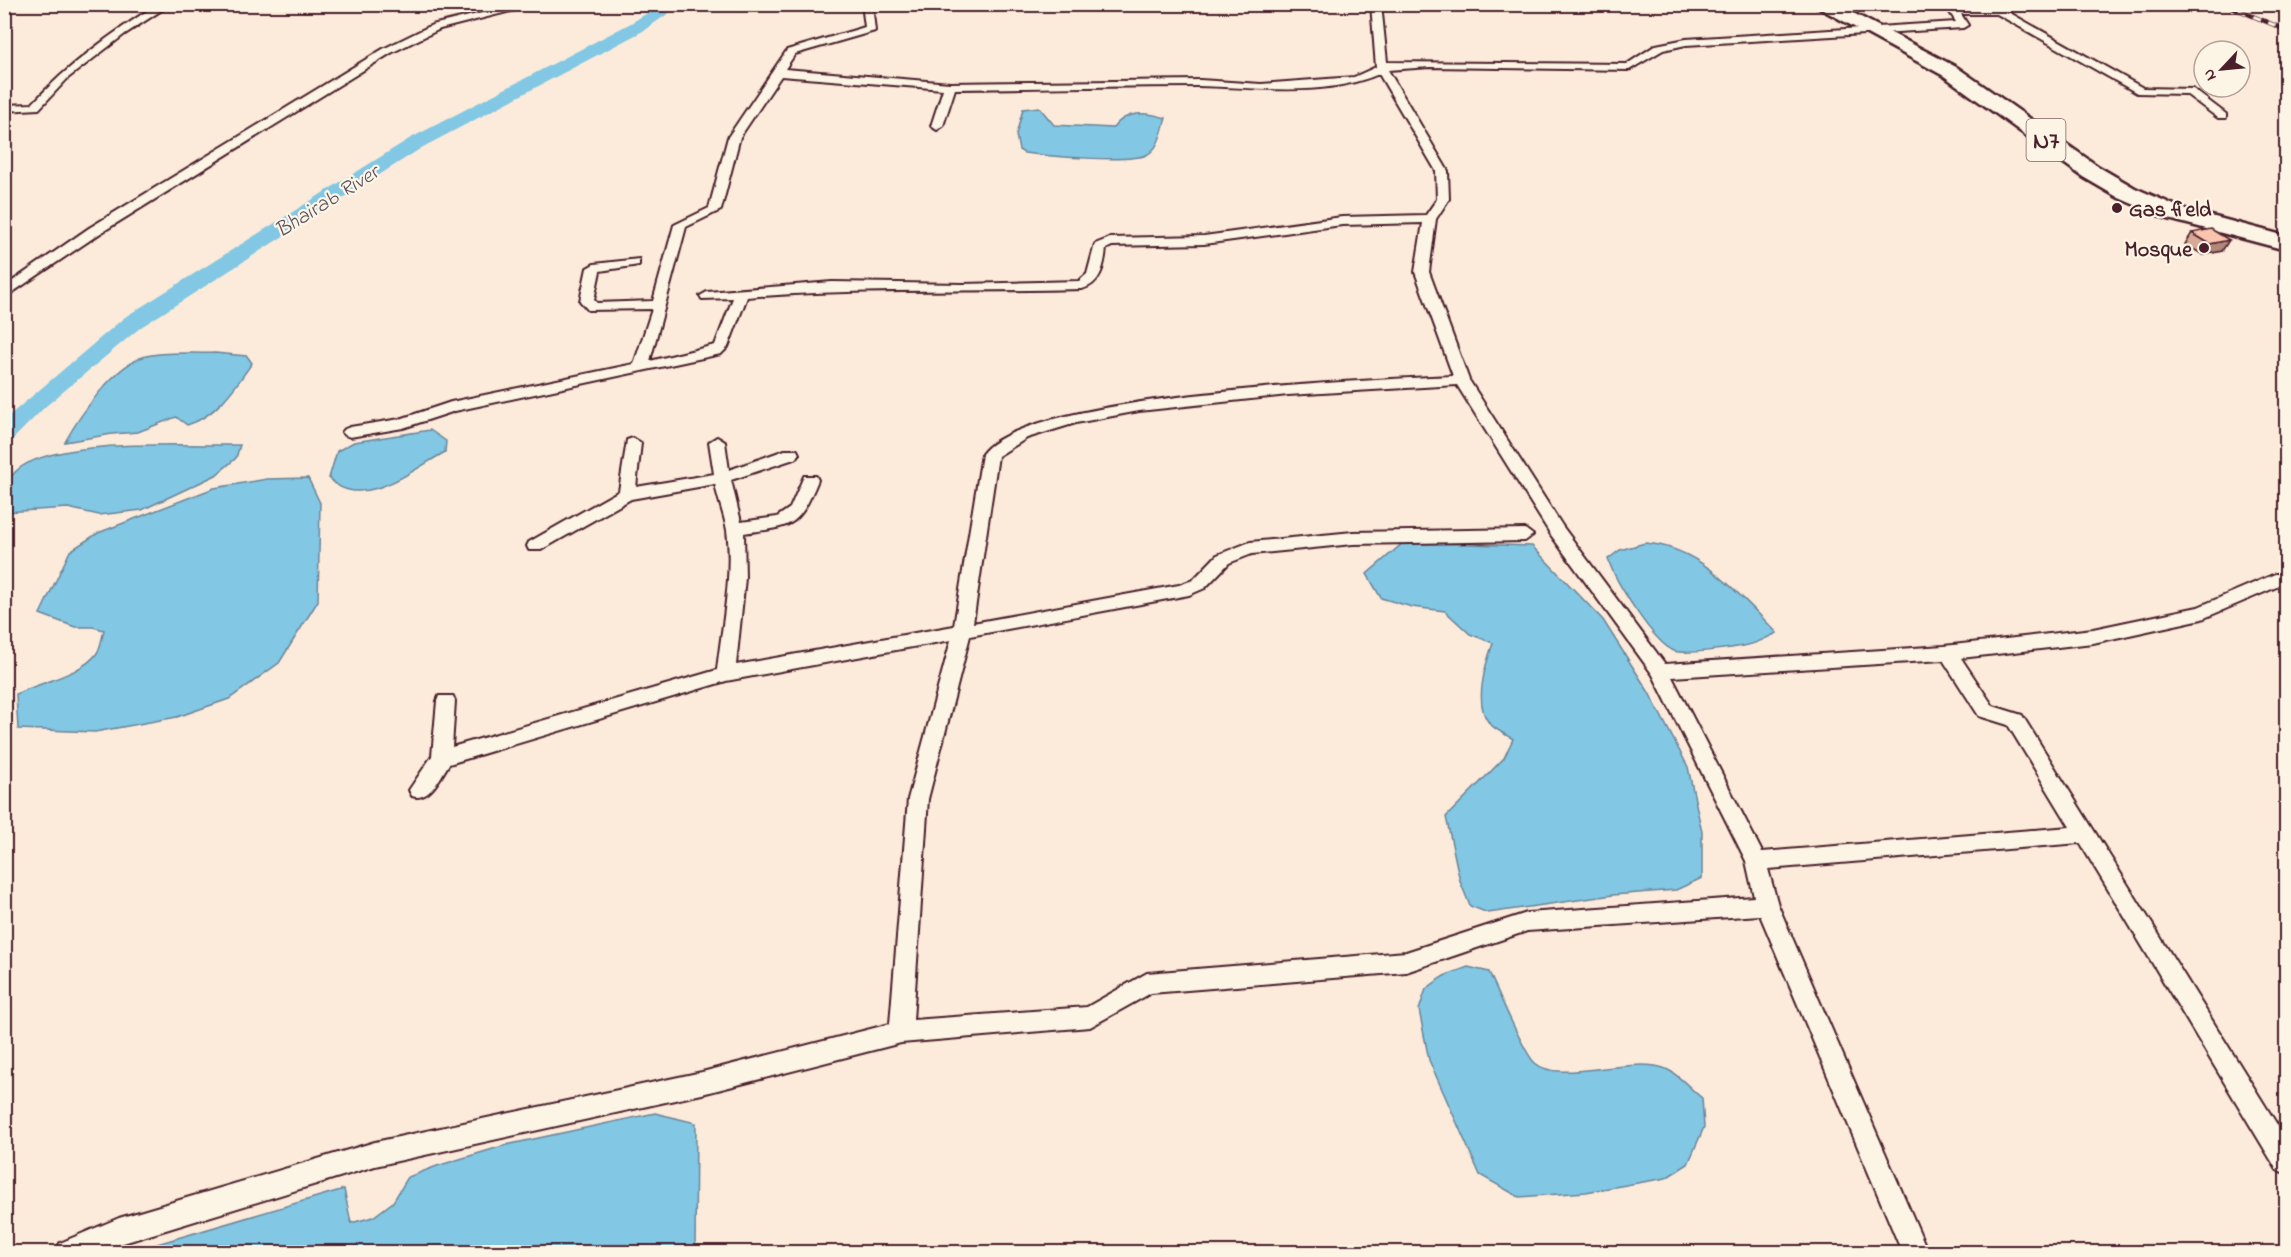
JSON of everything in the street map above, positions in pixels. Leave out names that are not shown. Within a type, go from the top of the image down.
[{"type":"highway","name":"N7","points":[[1821,4],[1960,77],[2091,172],[2127,193],[2173,213],[2286,243]]},
{"type":"street","points":[[4,108],[35,107],[64,76],[121,32],[166,4]]},
{"type":"street","points":[[4,294],[94,231],[387,51],[436,27],[534,4]]},
{"type":"street","points":[[641,366],[680,225],[715,210],[734,137],[791,52],[871,29],[867,4]]},
{"type":"street","points":[[1376,4],[1382,69],[1442,171],[1443,199],[1430,219],[1422,272],[1462,380],[1557,531],[1660,670],[1756,861],[1767,905],[1915,1252]]},
{"type":"street","points":[[777,72],[950,86],[1200,83],[1261,87],[1356,80],[1390,65],[1629,67],[1660,47],[1686,42],[1963,25],[1954,10],[1999,11],[2064,50],[2141,91],[2189,92],[2222,116]]},
{"type":"street","points":[[937,126],[950,86]]},
{"type":"street","points":[[707,296],[832,286],[963,288],[1082,285],[1090,282],[1097,270],[1100,247],[1110,243],[1215,239],[1342,221],[1430,219]]},
{"type":"street","points":[[634,262],[594,268],[587,301],[593,307],[659,304]]},
{"type":"street","points":[[4,278],[34,273]]},
{"type":"street","points":[[350,432],[403,423],[451,407],[719,349],[742,293]]},
{"type":"street","points":[[901,1032],[918,799],[963,629],[990,454],[996,448],[1038,428],[1118,410],[1278,391],[1462,380]]},
{"type":"street","points":[[717,442],[722,478],[735,529],[736,578],[726,674]]},
{"type":"street","points":[[627,494],[633,443]]},
{"type":"street","points":[[535,546],[627,494],[722,478],[791,454]]},
{"type":"street","points":[[735,529],[782,522],[797,511],[810,480]]},
{"type":"street","points":[[442,758],[726,674],[963,629],[1183,591],[1199,584],[1223,559],[1250,548],[1353,538],[1525,535]]},
{"type":"street","points":[[1660,670],[1944,653],[2093,636],[2202,613],[2285,580]]},
{"type":"street","points":[[1952,657],[1986,711],[2015,720],[2286,1161]]},
{"type":"street","points":[[419,790],[442,758],[446,701]]},
{"type":"street","points":[[1756,861],[2085,834]]},
{"type":"street","points":[[69,1252],[119,1231],[375,1154],[702,1083],[901,1032],[1090,1017],[1147,983],[1406,962],[1527,922],[1767,905]]},
{"type":"water","points":[[1039,107],[1054,125],[1113,128],[1130,115],[1144,114],[1166,118],[1154,149],[1146,155],[1123,158],[1086,158],[1024,153],[1019,150],[1016,135],[1023,109]]},
{"type":"water","points":[[215,353],[247,356],[252,363],[224,400],[197,421],[187,425],[176,417],[138,432],[65,442],[100,392],[122,369],[134,361],[146,356],[163,354]]},
{"type":"water","points":[[430,430],[446,441],[445,452],[403,477],[371,490],[356,491],[342,488],[329,478],[337,451],[354,442]]},
{"type":"water","points":[[126,445],[240,445],[236,458],[216,475],[142,510],[99,515],[68,508],[5,512],[5,493],[12,476],[21,467],[40,458],[65,451]]},
{"type":"water","points":[[308,478],[320,503],[318,601],[279,663],[229,699],[177,717],[95,732],[18,729],[16,694],[82,667],[97,653],[100,645],[104,630],[93,627],[75,627],[40,614],[70,551],[98,533],[214,488],[267,479]]},
{"type":"water","points":[[1404,542],[1532,546],[1603,620],[1648,691],[1688,767],[1702,832],[1702,878],[1676,890],[1613,895],[1488,913],[1470,906],[1460,881],[1446,817],[1504,758],[1513,739],[1489,723],[1484,715],[1482,683],[1493,643],[1470,634],[1445,611],[1412,607],[1381,598],[1367,574]]},
{"type":"water","points":[[1645,543],[1665,546],[1702,563],[1734,589],[1777,633],[1752,644],[1710,651],[1680,652],[1665,645],[1636,610],[1618,581],[1608,559],[1620,550]]},
{"type":"water","points":[[1468,967],[1489,972],[1524,1047],[1535,1063],[1546,1069],[1578,1071],[1635,1065],[1652,1066],[1671,1071],[1680,1078],[1702,1098],[1704,1127],[1688,1164],[1666,1178],[1586,1192],[1519,1197],[1480,1175],[1429,1060],[1419,1010],[1426,989],[1444,976]]},
{"type":"water","points":[[655,1113],[696,1123],[695,1252],[130,1252],[344,1189],[351,1223],[373,1217],[393,1202],[408,1177],[437,1166],[506,1145]]},
{"type":"building","points":[[2211,229],[2229,240],[2210,244],[2192,233]]},
{"type":"waterway","name":"Bhairab River","points":[[4,434],[38,401],[133,322],[416,143],[637,27],[674,4]]},
{"type":"railway","points":[[2224,4],[2286,30]]},
{"type":"place","name":"Gas field","points":[[2117,208]]},
{"type":"place","name":"Mosque","points":[[2204,248]]}]
